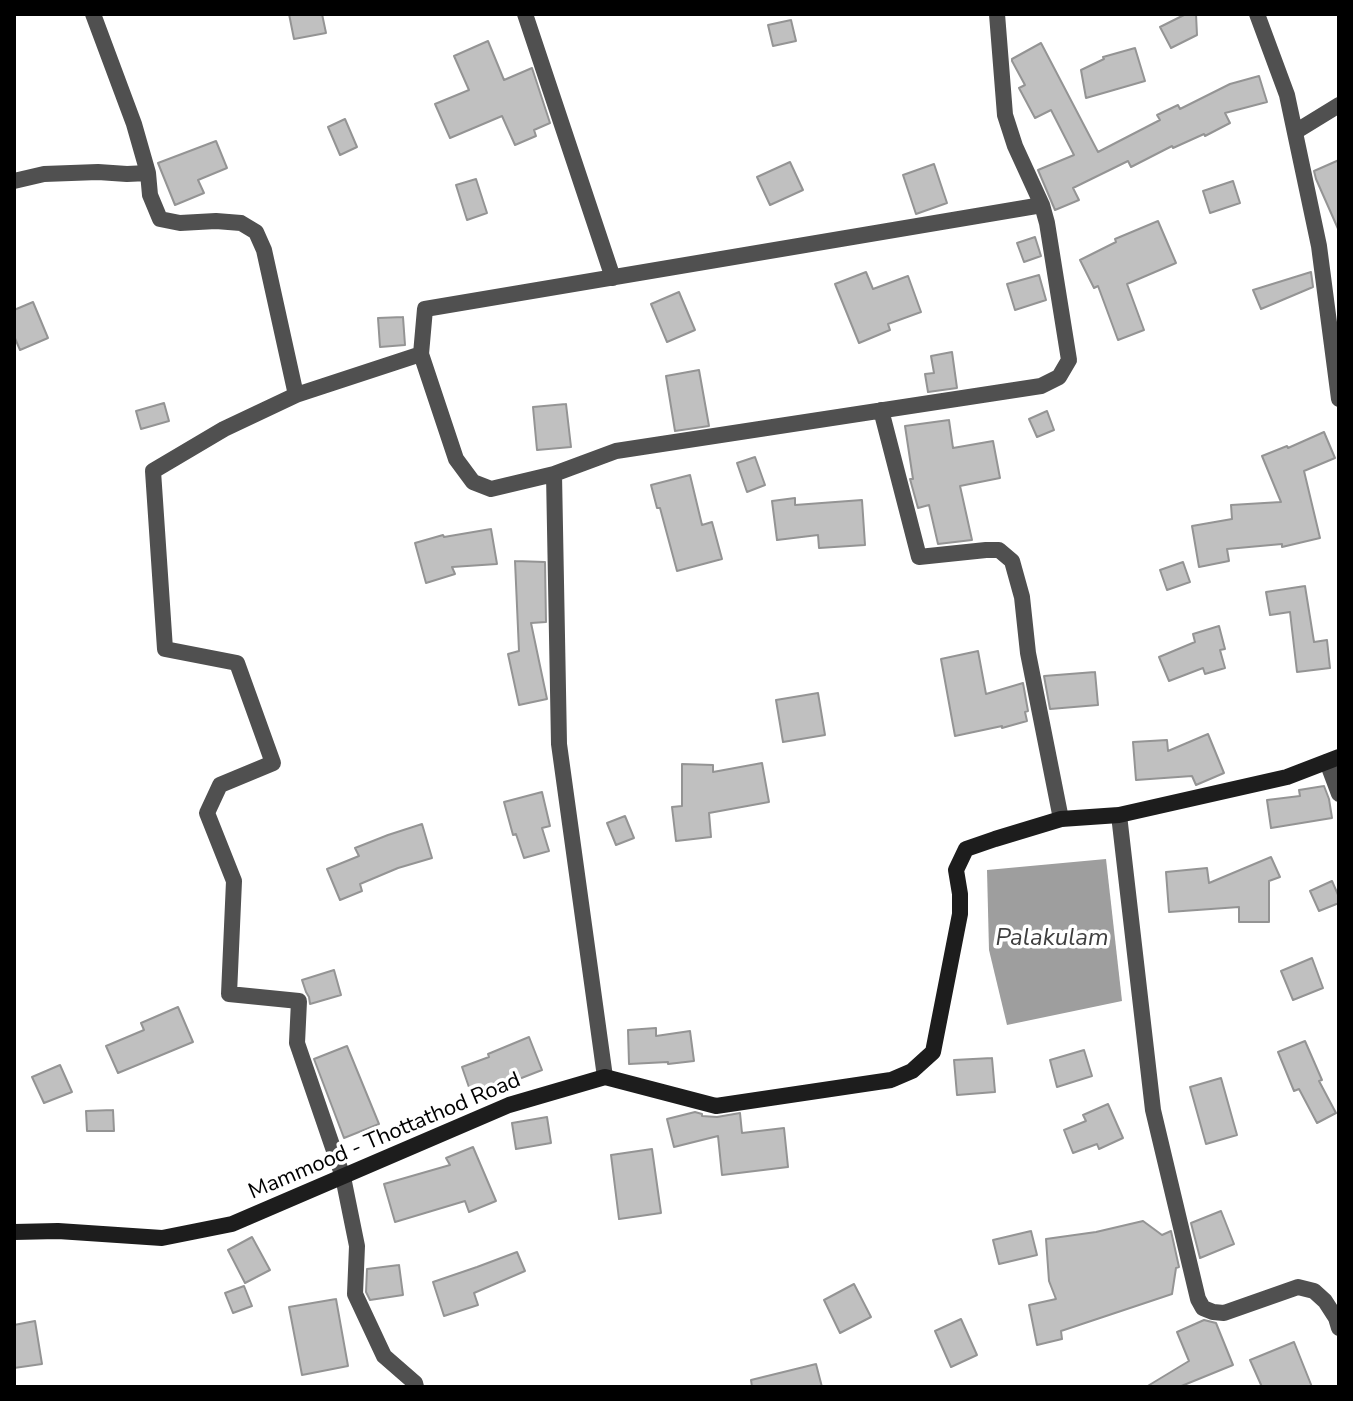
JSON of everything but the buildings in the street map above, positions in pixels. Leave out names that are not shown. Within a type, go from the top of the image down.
[{"type":"street","points":[[93,14],[134,124],[148,173],[150,195],[160,219],[180,223],[241,223],[256,232],[264,250],[296,395]]},
{"type":"street","points":[[525,14],[613,278]]},
{"type":"street","points":[[997,14],[1005,115],[1015,146],[1042,205],[1069,360],[1059,377],[1041,386],[616,451],[554,474],[491,489],[473,482],[456,459],[421,354],[425,309],[1042,205]]},
{"type":"street","points":[[1257,14],[1287,95],[1295,132],[1319,246],[1339,399]]},
{"type":"street","points":[[1295,132],[1339,105]]},
{"type":"street","points":[[14,181],[44,174],[148,173]]},
{"type":"street","points":[[416,1387],[384,1356],[355,1294],[357,1246],[343,1177],[297,1043],[299,1001],[229,994],[234,881],[207,813],[220,785],[273,763],[237,663],[165,649],[153,471],[224,429],[296,395],[421,354]]},
{"type":"street","points":[[881,410],[919,557],[999,550],[1012,561],[1022,597],[1028,653],[1061,819]]},
{"type":"street","points":[[554,474],[559,744],[605,1077],[716,1106],[891,1080],[912,1071],[933,1052],[960,914],[956,870],[966,849],[1061,819],[1119,815],[1287,777],[1333,759],[1339,794]]},
{"type":"street","points":[[1119,815],[1153,1110],[1198,1299],[1203,1308],[1224,1313],[1298,1287],[1314,1291],[1325,1301],[1339,1328]]},
{"type":"street","name":"Mammood - Thottathod Road","points":[[14,1232],[58,1231],[162,1238],[232,1224],[509,1105],[605,1077]]},
{"type":"water","name":"Palakulam","points":[[1106,859],[1122,1001],[1007,1025],[989,950],[987,870]]}]
